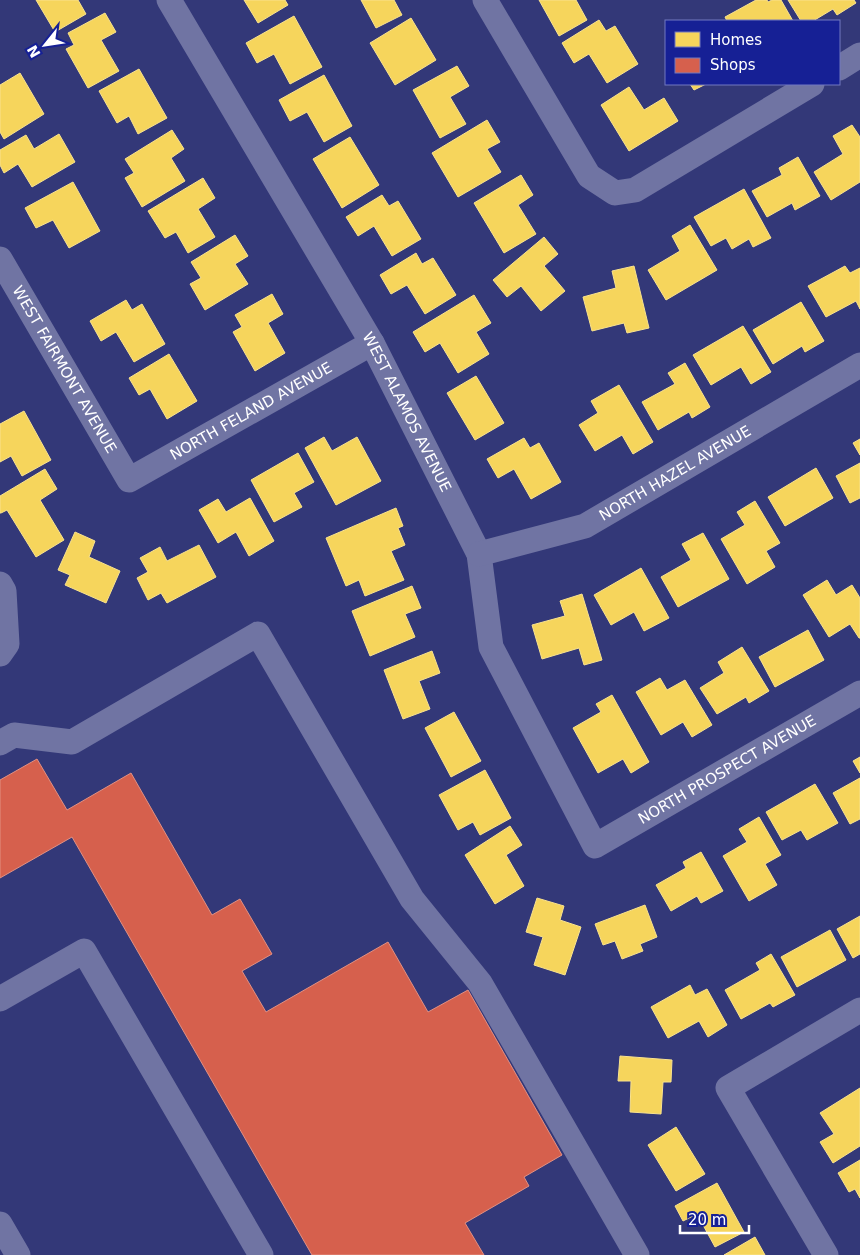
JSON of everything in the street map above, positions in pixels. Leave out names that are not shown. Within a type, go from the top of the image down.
[{"type":"street","name":"WEST ALAMOS AVENUE","points":[[169,0],[372,342],[479,554],[491,647],[596,846]]},
{"type":"street","points":[[485,0],[589,176],[615,193],[635,190],[810,85]]},
{"type":"street","points":[[840,67],[860,55]]},
{"type":"street","name":"WEST FAIRMONT AVENUE","points":[[0,259],[129,480]]},
{"type":"street","name":"NORTH FELAND AVENUE","points":[[129,480],[372,342]]},
{"type":"street","name":"NORTH HAZEL AVENUE","points":[[479,554],[585,526],[860,365]]},
{"type":"street","points":[[0,584],[4,591],[7,644],[0,654]]},
{"type":"street","points":[[0,743],[14,735],[72,742],[258,634],[412,899],[480,983],[638,1255]]},
{"type":"street","name":"NORTH PROSPECT AVENUE","points":[[596,846],[860,692]]},
{"type":"street","points":[[0,999],[84,951],[261,1255]]},
{"type":"street","points":[[826,1255],[728,1088],[860,1010]]},
{"type":"building: Homes","points":[[36,0],[78,0],[86,14],[55,32]]},
{"type":"building: Homes","points":[[244,0],[285,0],[288,5],[258,23]]},
{"type":"building: Homes","points":[[361,0],[394,0],[402,15],[376,28]]},
{"type":"building: Homes","points":[[539,0],[576,0],[587,20],[559,36]]},
{"type":"building: Homes","points":[[756,0],[767,0],[768,2],[781,0],[792,20],[726,20],[725,17]]},
{"type":"building: Homes","points":[[788,0],[854,0],[856,3],[837,15],[833,9],[815,20],[800,20]]},
{"type":"building: Homes","points":[[105,13],[116,32],[101,40],[119,71],[88,88],[66,49],[74,45],[68,33]]},
{"type":"building: Homes","points":[[294,16],[322,67],[290,84],[274,54],[257,63],[246,43]]},
{"type":"building: Homes","points":[[411,18],[436,60],[395,85],[370,43]]},
{"type":"building: Homes","points":[[599,20],[606,31],[615,26],[638,64],[607,83],[589,54],[574,63],[562,43]]},
{"type":"building: Homes","points":[[457,66],[469,86],[450,97],[466,124],[440,138],[413,90]]},
{"type":"building: Homes","points":[[139,69],[167,118],[138,134],[129,116],[117,123],[99,91]]},
{"type":"building: Homes","points":[[20,73],[44,114],[4,139],[0,132],[0,85]]},
{"type":"building: Homes","points":[[324,75],[352,126],[324,142],[307,112],[290,121],[279,100]]},
{"type":"building: Homes","points":[[691,85],[704,85],[694,90]]},
{"type":"building: Homes","points":[[629,87],[644,110],[664,98],[678,121],[629,151],[601,105]]},
{"type":"building: Homes","points":[[487,120],[500,142],[487,149],[501,172],[458,197],[432,153]]},
{"type":"building: Homes","points":[[852,125],[860,137],[860,182],[831,200],[814,172],[843,154],[833,136]]},
{"type":"building: Homes","points":[[172,130],[184,149],[171,158],[185,181],[142,207],[125,178],[134,173],[125,159]]},
{"type":"building: Homes","points":[[59,134],[75,162],[32,187],[18,164],[4,173],[0,165],[0,150],[26,135],[34,149]]},
{"type":"building: Homes","points":[[350,137],[379,185],[342,208],[313,159]]},
{"type":"building: Homes","points":[[798,157],[820,196],[795,210],[792,203],[767,217],[752,191],[782,175],[779,168]]},
{"type":"building: Homes","points":[[521,175],[533,195],[518,205],[536,234],[504,253],[474,203]]},
{"type":"building: Homes","points":[[203,178],[215,198],[198,209],[215,237],[188,253],[176,232],[165,238],[148,211]]},
{"type":"building: Homes","points":[[73,182],[100,231],[69,248],[53,220],[36,228],[25,208]]},
{"type":"building: Homes","points":[[744,189],[771,238],[753,247],[749,239],[732,249],[726,238],[711,246],[694,217]]},
{"type":"building: Homes","points":[[382,195],[389,206],[398,201],[421,239],[392,256],[374,226],[358,236],[346,217]]},
{"type":"building: Homes","points":[[690,225],[717,270],[666,300],[648,270],[680,251],[672,236]]},
{"type":"building: Homes","points":[[235,235],[248,256],[235,264],[248,284],[205,310],[190,284],[201,278],[191,262]]},
{"type":"building: Homes","points":[[544,237],[558,254],[544,266],[565,291],[541,311],[521,286],[507,297],[493,280]]},
{"type":"building: Homes","points":[[416,253],[422,264],[433,258],[456,295],[425,314],[407,285],[391,294],[380,275]]},
{"type":"building: Homes","points":[[634,266],[649,328],[627,333],[624,323],[592,331],[583,297],[616,288],[612,271]]},
{"type":"building: Homes","points":[[845,266],[850,273],[860,268],[860,309],[856,301],[826,317],[808,286]]},
{"type":"building: Homes","points":[[272,294],[283,314],[268,323],[285,353],[255,371],[233,332],[242,327],[235,315]]},
{"type":"building: Homes","points":[[474,295],[491,323],[476,332],[489,354],[458,373],[440,343],[425,352],[413,332]]},
{"type":"building: Homes","points":[[126,300],[132,310],[142,304],[165,344],[134,362],[116,332],[101,341],[90,321]]},
{"type":"building: Homes","points":[[801,302],[824,341],[805,352],[802,346],[773,364],[753,330]]},
{"type":"building: Homes","points":[[743,326],[771,372],[751,384],[741,367],[711,385],[693,355]]},
{"type":"building: Homes","points":[[169,354],[197,401],[167,419],[150,389],[139,395],[129,378]]},
{"type":"building: Homes","points":[[685,363],[710,407],[692,418],[689,412],[658,430],[642,402],[675,384],[668,373]]},
{"type":"building: Homes","points":[[476,376],[504,423],[475,440],[447,393]]},
{"type":"building: Homes","points":[[619,385],[653,442],[633,454],[622,435],[595,451],[579,425],[598,413],[591,401]]},
{"type":"building: Homes","points":[[24,411],[51,460],[22,476],[11,456],[0,462],[0,424]]},
{"type":"building: Homes","points":[[324,437],[332,451],[357,437],[381,481],[336,505],[305,448]]},
{"type":"building: Homes","points":[[524,438],[530,448],[539,443],[561,482],[531,499],[514,469],[498,478],[487,459]]},
{"type":"building: Homes","points":[[860,439],[860,455],[853,443]]},
{"type":"building: Homes","points":[[298,453],[314,482],[294,493],[302,507],[274,522],[251,480]]},
{"type":"building: Homes","points":[[860,463],[860,498],[850,503],[836,476]]},
{"type":"building: Homes","points":[[816,468],[833,498],[785,526],[768,497]]},
{"type":"building: Homes","points":[[45,469],[57,489],[40,500],[64,540],[36,557],[7,510],[0,513],[0,496]]},
{"type":"building: Homes","points":[[250,498],[274,541],[249,556],[236,532],[218,543],[199,510],[218,499],[226,512]]},
{"type":"building: Homes","points":[[755,501],[780,543],[766,551],[775,567],[747,584],[721,539],[745,525],[737,512]]},
{"type":"building: Homes","points":[[396,508],[403,526],[398,528],[405,545],[391,551],[404,580],[365,596],[359,580],[346,586],[326,538]]},
{"type":"building: Homes","points":[[75,532],[95,541],[89,557],[120,571],[106,603],[65,585],[70,575],[58,570]]},
{"type":"building: Homes","points":[[703,533],[729,579],[678,607],[661,577],[691,560],[682,544]]},
{"type":"building: Homes","points":[[199,545],[216,577],[167,603],[161,593],[148,600],[137,578],[148,572],[140,558],[160,547],[167,561]]},
{"type":"building: Homes","points":[[641,568],[669,618],[644,631],[634,612],[611,625],[594,595]]},
{"type":"building: Homes","points":[[827,580],[836,595],[852,585],[860,598],[860,638],[850,624],[829,637],[803,595]]},
{"type":"building: Homes","points":[[412,586],[421,608],[405,614],[415,637],[370,656],[352,611]]},
{"type":"building: Homes","points":[[582,594],[602,660],[584,665],[579,648],[542,659],[532,625],[565,616],[560,601]]},
{"type":"building: Homes","points":[[808,630],[824,660],[775,687],[759,657]]},
{"type":"building: Homes","points":[[742,647],[769,691],[749,703],[746,697],[717,714],[700,688],[724,673],[718,662]]},
{"type":"building: Homes","points":[[432,651],[440,673],[419,681],[430,709],[403,719],[384,670]]},
{"type":"building: Homes","points":[[660,678],[667,690],[685,680],[712,725],[692,737],[683,722],[661,735],[636,692]]},
{"type":"building: Homes","points":[[612,695],[649,762],[631,773],[623,759],[598,773],[573,728],[601,712],[596,704]]},
{"type":"building: Homes","points":[[454,712],[481,761],[451,777],[425,728]]},
{"type":"building: Homes","points":[[860,757],[860,773],[853,761]]},
{"type":"building: Homes","points":[[485,770],[511,818],[480,835],[473,822],[458,830],[439,795]]},
{"type":"building: Homes","points":[[860,778],[860,819],[850,824],[833,793]]},
{"type":"building: Homes","points":[[815,784],[838,823],[807,840],[801,830],[782,840],[766,812]]},
{"type":"building: Homes","points":[[759,817],[781,855],[765,864],[777,885],[749,901],[723,856],[747,842],[739,829]]},
{"type":"building: Homes","points":[[510,826],[522,845],[506,855],[524,886],[495,904],[465,855]]},
{"type":"building: Homes","points":[[701,852],[723,891],[701,903],[697,896],[671,911],[656,885],[686,868],[683,862]]},
{"type":"building: Homes","points":[[537,898],[564,906],[560,920],[581,927],[565,975],[534,965],[543,937],[526,932]]},
{"type":"building: Homes","points":[[645,905],[657,937],[640,944],[643,951],[622,959],[615,941],[603,945],[595,924]]},
{"type":"building: Homes","points":[[860,916],[860,954],[853,958],[837,929]]},
{"type":"building: Homes","points":[[830,930],[846,960],[797,987],[781,957]]},
{"type":"building: Homes","points":[[771,954],[795,995],[773,1007],[770,1003],[741,1019],[725,990],[760,970],[756,963]]},
{"type":"building: Homes","points":[[690,985],[695,995],[707,989],[727,1025],[708,1037],[699,1021],[668,1038],[651,1007]]},
{"type":"building: Homes","points":[[620,1056],[672,1060],[671,1082],[663,1082],[661,1114],[630,1112],[631,1081],[618,1081]]},
{"type":"building: Homes","points":[[860,1088],[860,1146],[833,1163],[820,1142],[834,1134],[820,1113]]},
{"type":"building: Homes","points":[[676,1127],[705,1174],[676,1191],[648,1145]]},
{"type":"building: Homes","points":[[860,1160],[860,1198],[855,1189],[849,1192],[838,1173]]},
{"type":"building: Homes","points":[[717,1183],[744,1232],[715,1247],[697,1214],[683,1221],[675,1206]]},
{"type":"building: Homes","points":[[755,1237],[765,1255],[724,1255]]},
{"type":"building: Shops","points":[[37,759],[67,810],[131,773],[212,915],[240,899],[272,954],[242,971],[266,1012],[388,942],[428,1012],[468,990],[562,1155],[524,1177],[529,1186],[465,1223],[484,1255],[312,1255],[72,837],[0,878],[0,780]]}]
